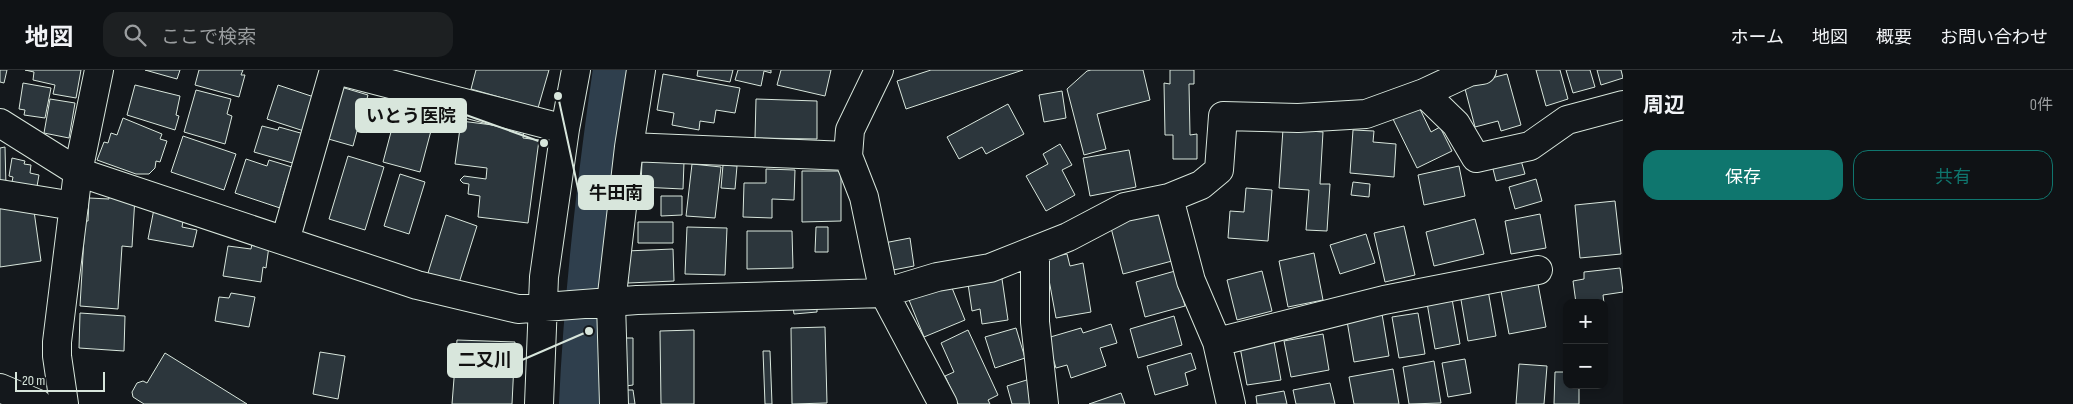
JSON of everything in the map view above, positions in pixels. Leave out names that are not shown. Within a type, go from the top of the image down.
[{"type":"street","points":[[64,404],[57,356],[57,342],[78,172],[99,70]]},
{"type":"street","points":[[285,241],[335,70],[565,129]]},
{"type":"street","points":[[539,404],[565,129],[576,70]]},
{"type":"street","points":[[614,404],[604,303],[641,70]]},
{"type":"street","points":[[0,123],[78,172],[417,285],[518,309],[637,300],[884,293],[937,277],[990,268],[1068,236],[1124,207],[1169,198],[1201,185],[1220,170],[1223,116],[1298,118],[1366,114],[1424,93],[1469,72],[1482,70]]},
{"type":"street","points":[[881,71],[850,130],[848,156],[864,197],[884,293],[943,404]]},
{"type":"street","points":[[1424,93],[1456,124],[1476,158],[1530,146],[1567,120],[1623,105]]},
{"type":"street","points":[[629,147],[848,156]]},
{"type":"street","points":[[0,194],[74,206]]},
{"type":"street","points":[[1169,198],[1191,281],[1217,342],[1231,404]]},
{"type":"street","points":[[1035,250],[1035,322],[1044,404]]},
{"type":"street","points":[[1217,342],[1384,300],[1538,270]]},
{"type":"street","points":[[0,388],[38,404]]},
{"type":"building","points":[[0,70],[7,70],[4,83],[0,82]]},
{"type":"building","points":[[25,70],[81,70],[76,98],[53,94],[55,85],[33,80],[34,72]]},
{"type":"building","points":[[145,70],[180,70],[177,79]]},
{"type":"building","points":[[199,70],[243,70],[241,75],[245,75],[239,97],[195,85]]},
{"type":"building","points":[[476,70],[549,70],[538,108],[471,89]]},
{"type":"building","points":[[698,70],[733,70],[730,82],[697,76]]},
{"type":"building","points":[[738,70],[771,70],[771,73],[764,71],[761,86],[735,80]]},
{"type":"building","points":[[781,70],[831,70],[825,96],[777,85]]},
{"type":"building","points":[[931,70],[1023,70],[906,109],[897,81]]},
{"type":"building","points":[[1143,70],[1150,100],[1097,114],[1106,149],[1084,155],[1067,89],[1087,71]]},
{"type":"building","points":[[1170,70],[1194,70],[1194,84],[1189,84],[1190,135],[1197,134],[1197,159],[1173,159],[1173,135],[1165,135],[1164,83],[1170,84]]},
{"type":"building","points":[[1536,70],[1560,70],[1568,99],[1546,106]]},
{"type":"building","points":[[1566,70],[1590,70],[1595,87],[1573,93]]},
{"type":"building","points":[[1597,70],[1621,70],[1623,78],[1601,85]]},
{"type":"building","points":[[663,74],[740,88],[735,113],[716,110],[714,123],[700,121],[699,130],[672,125],[674,113],[657,110]]},
{"type":"building","points":[[1507,74],[1521,125],[1501,131],[1498,121],[1475,127],[1464,85]]},
{"type":"building","points":[[23,83],[51,88],[45,118],[24,115],[25,110],[19,109]]},
{"type":"building","points":[[135,85],[180,96],[176,115],[179,116],[175,130],[127,115]]},
{"type":"building","points":[[278,85],[317,98],[310,133],[267,119]]},
{"type":"building","points":[[341,87],[368,95],[365,106],[370,107],[362,132],[357,131],[353,146],[325,138]]},
{"type":"building","points":[[196,90],[231,99],[227,114],[232,116],[225,144],[184,132]]},
{"type":"building","points":[[1062,91],[1066,118],[1044,122],[1039,95]]},
{"type":"building","points":[[50,99],[75,103],[69,138],[44,133]]},
{"type":"building","points":[[756,99],[817,101],[817,139],[755,138]]},
{"type":"building","points":[[399,102],[436,112],[420,172],[383,162]]},
{"type":"building","points":[[1008,104],[1024,134],[986,154],[982,147],[959,159],[947,137]]},
{"type":"building","points":[[1419,107],[1431,132],[1440,127],[1452,151],[1417,168],[1393,119]]},
{"type":"building","points":[[123,118],[162,134],[160,139],[167,141],[160,162],[156,161],[155,168],[149,174],[136,174],[97,160],[104,142],[108,143],[111,133],[117,135]]},
{"type":"building","points":[[461,121],[524,129],[523,138],[539,140],[528,223],[478,217],[480,196],[468,194],[469,184],[463,183],[460,180],[464,176],[486,179],[487,168],[455,164]]},
{"type":"building","points":[[262,126],[278,130],[279,127],[304,134],[296,164],[254,152]]},
{"type":"building","points":[[1283,129],[1323,132],[1320,184],[1330,184],[1327,231],[1306,230],[1309,190],[1279,188]]},
{"type":"building","points":[[1353,130],[1374,131],[1373,142],[1396,144],[1394,177],[1350,173]]},
{"type":"building","points":[[183,136],[236,154],[224,190],[171,172]]},
{"type":"building","points":[[1060,144],[1072,165],[1062,170],[1075,195],[1046,211],[1026,176],[1048,164],[1043,154]]},
{"type":"building","points":[[5,147],[6,187],[0,187],[0,148]]},
{"type":"building","points":[[1129,150],[1136,187],[1090,196],[1083,158]]},
{"type":"building","points":[[348,156],[384,167],[365,230],[329,219]]},
{"type":"building","points":[[1520,157],[1525,174],[1496,181],[1492,165]]},
{"type":"building","points":[[12,158],[25,161],[24,164],[31,165],[30,173],[39,175],[36,192],[11,187],[13,177],[9,176]]},
{"type":"building","points":[[246,159],[267,166],[269,160],[292,167],[283,195],[294,198],[289,211],[235,193]]},
{"type":"building","points":[[642,160],[684,162],[683,189],[641,187]]},
{"type":"building","points":[[692,164],[721,167],[715,218],[686,216]]},
{"type":"building","points":[[723,165],[737,166],[735,189],[721,188]]},
{"type":"building","points":[[1459,166],[1465,196],[1424,205],[1418,175]]},
{"type":"building","points":[[766,169],[795,170],[794,200],[772,199],[772,218],[743,217],[744,183],[766,183]]},
{"type":"building","points":[[802,171],[841,171],[841,221],[802,222]]},
{"type":"building","points":[[400,174],[425,182],[409,234],[384,226]]},
{"type":"building","points":[[1536,179],[1542,201],[1515,209],[1509,187]]},
{"type":"building","points":[[1353,182],[1370,184],[1369,197],[1351,195]]},
{"type":"building","points":[[1246,188],[1272,190],[1268,241],[1228,238],[1230,211],[1244,212]]},
{"type":"building","points":[[109,195],[135,197],[132,247],[122,246],[118,309],[80,306],[85,221],[88,221],[89,198],[109,199]]},
{"type":"building","points":[[661,196],[682,196],[682,215],[661,216]]},
{"type":"building","points":[[1615,201],[1621,254],[1580,258],[1575,205]]},
{"type":"building","points":[[0,204],[34,211],[41,261],[0,267]]},
{"type":"building","points":[[154,209],[184,215],[182,227],[197,230],[193,247],[148,239]]},
{"type":"building","points":[[1158,210],[1172,261],[1123,274],[1110,224]]},
{"type":"building","points":[[1540,214],[1546,248],[1511,254],[1505,221]]},
{"type":"building","points":[[446,215],[477,226],[459,283],[428,273]]},
{"type":"building","points":[[1475,219],[1484,254],[1434,266],[1426,232]]},
{"type":"building","points":[[638,222],[673,222],[673,243],[638,243]]},
{"type":"building","points":[[1404,226],[1415,275],[1385,282],[1374,233]]},
{"type":"building","points":[[687,227],[727,228],[725,275],[685,274]]},
{"type":"building","points":[[816,227],[828,227],[828,252],[815,252]]},
{"type":"building","points":[[747,231],[792,231],[793,268],[747,269]]},
{"type":"building","points":[[1366,234],[1375,263],[1340,274],[1330,245]]},
{"type":"building","points":[[910,238],[914,266],[888,271],[884,243]]},
{"type":"building","points":[[252,244],[269,246],[266,268],[263,267],[261,282],[223,276],[228,246],[251,249]]},
{"type":"building","points":[[673,249],[674,281],[628,283],[626,251]]},
{"type":"building","points":[[1314,253],[1323,300],[1288,307],[1279,261]]},
{"type":"building","points":[[1067,254],[1070,266],[1083,263],[1091,312],[1056,318],[1045,258]]},
{"type":"building","points":[[1620,268],[1623,292],[1603,295],[1604,299],[1575,299],[1573,281],[1584,279],[1584,272]]},
{"type":"building","points":[[1175,271],[1185,306],[1145,317],[1136,282]]},
{"type":"building","points":[[1262,271],[1272,311],[1237,320],[1227,280]]},
{"type":"building","points":[[1001,272],[1008,320],[982,324],[980,309],[972,311],[967,277]]},
{"type":"building","points":[[950,283],[965,320],[924,337],[909,300]]},
{"type":"building","points":[[1538,284],[1546,327],[1509,334],[1501,291]]},
{"type":"building","points":[[1488,290],[1496,336],[1468,341],[1460,294]]},
{"type":"building","points":[[231,293],[255,297],[249,327],[215,321],[219,297],[229,298]]},
{"type":"building","points":[[1452,299],[1460,344],[1435,349],[1427,303]]},
{"type":"building","points":[[817,304],[817,312],[794,314],[793,307]]},
{"type":"building","points":[[80,313],[125,316],[124,351],[79,348]]},
{"type":"building","points":[[1418,313],[1425,354],[1399,358],[1392,317]]},
{"type":"building","points":[[1382,314],[1389,356],[1354,362],[1347,321]]},
{"type":"building","points":[[1174,316],[1182,345],[1138,358],[1130,329]]},
{"type":"building","points":[[1111,324],[1117,343],[1100,348],[1106,366],[1071,378],[1067,365],[1056,368],[1047,338],[1081,328],[1083,333]]},
{"type":"building","points":[[825,327],[827,403],[792,404],[791,328]]},
{"type":"building","points":[[1016,328],[1025,358],[995,368],[985,337]]},
{"type":"building","points":[[694,330],[694,404],[661,404],[660,331]]},
{"type":"building","points":[[968,330],[998,395],[988,400],[990,404],[958,404],[945,376],[954,372],[941,343]]},
{"type":"building","points":[[1323,334],[1329,370],[1291,377],[1284,341]]},
{"type":"building","points":[[626,338],[633,338],[633,385],[626,386]]},
{"type":"building","points":[[457,340],[515,342],[512,404],[452,404]]},
{"type":"building","points":[[1274,341],[1281,380],[1247,385],[1240,347]]},
{"type":"building","points":[[763,351],[770,351],[772,404],[765,404]]},
{"type":"building","points":[[320,352],[345,356],[338,399],[313,394]]},
{"type":"building","points":[[165,353],[247,404],[144,404],[133,397],[132,392],[137,383],[143,381],[147,383]]},
{"type":"building","points":[[1191,353],[1196,369],[1185,373],[1188,385],[1155,395],[1147,366]]},
{"type":"building","points":[[1465,359],[1471,393],[1448,397],[1442,363]]},
{"type":"building","points":[[1434,361],[1441,403],[1409,404],[1403,367]]},
{"type":"building","points":[[1519,364],[1547,366],[1544,404],[1516,404]]},
{"type":"building","points":[[1393,369],[1399,404],[1354,404],[1349,377]]},
{"type":"building","points":[[1555,372],[1563,372],[1563,389],[1579,389],[1579,404],[1554,404]]},
{"type":"building","points":[[1030,379],[1037,404],[1012,404],[1007,386]]},
{"type":"building","points":[[1330,383],[1335,404],[1296,404],[1293,390]]},
{"type":"building","points":[[625,390],[633,390],[635,404],[627,404]]},
{"type":"building","points":[[1284,391],[1287,404],[1257,404],[1256,396]]},
{"type":"building","points":[[1121,393],[1125,404],[1089,404]]},
{"type":"waterway","points":[[586,404],[591,320],[599,237],[620,70]]},
{"type":"place","name":"牛田南","points":[[558,96]]},
{"type":"place","name":"いとう医院","points":[[544,143]]},
{"type":"place","name":"二又川","points":[[589,331]]}]
